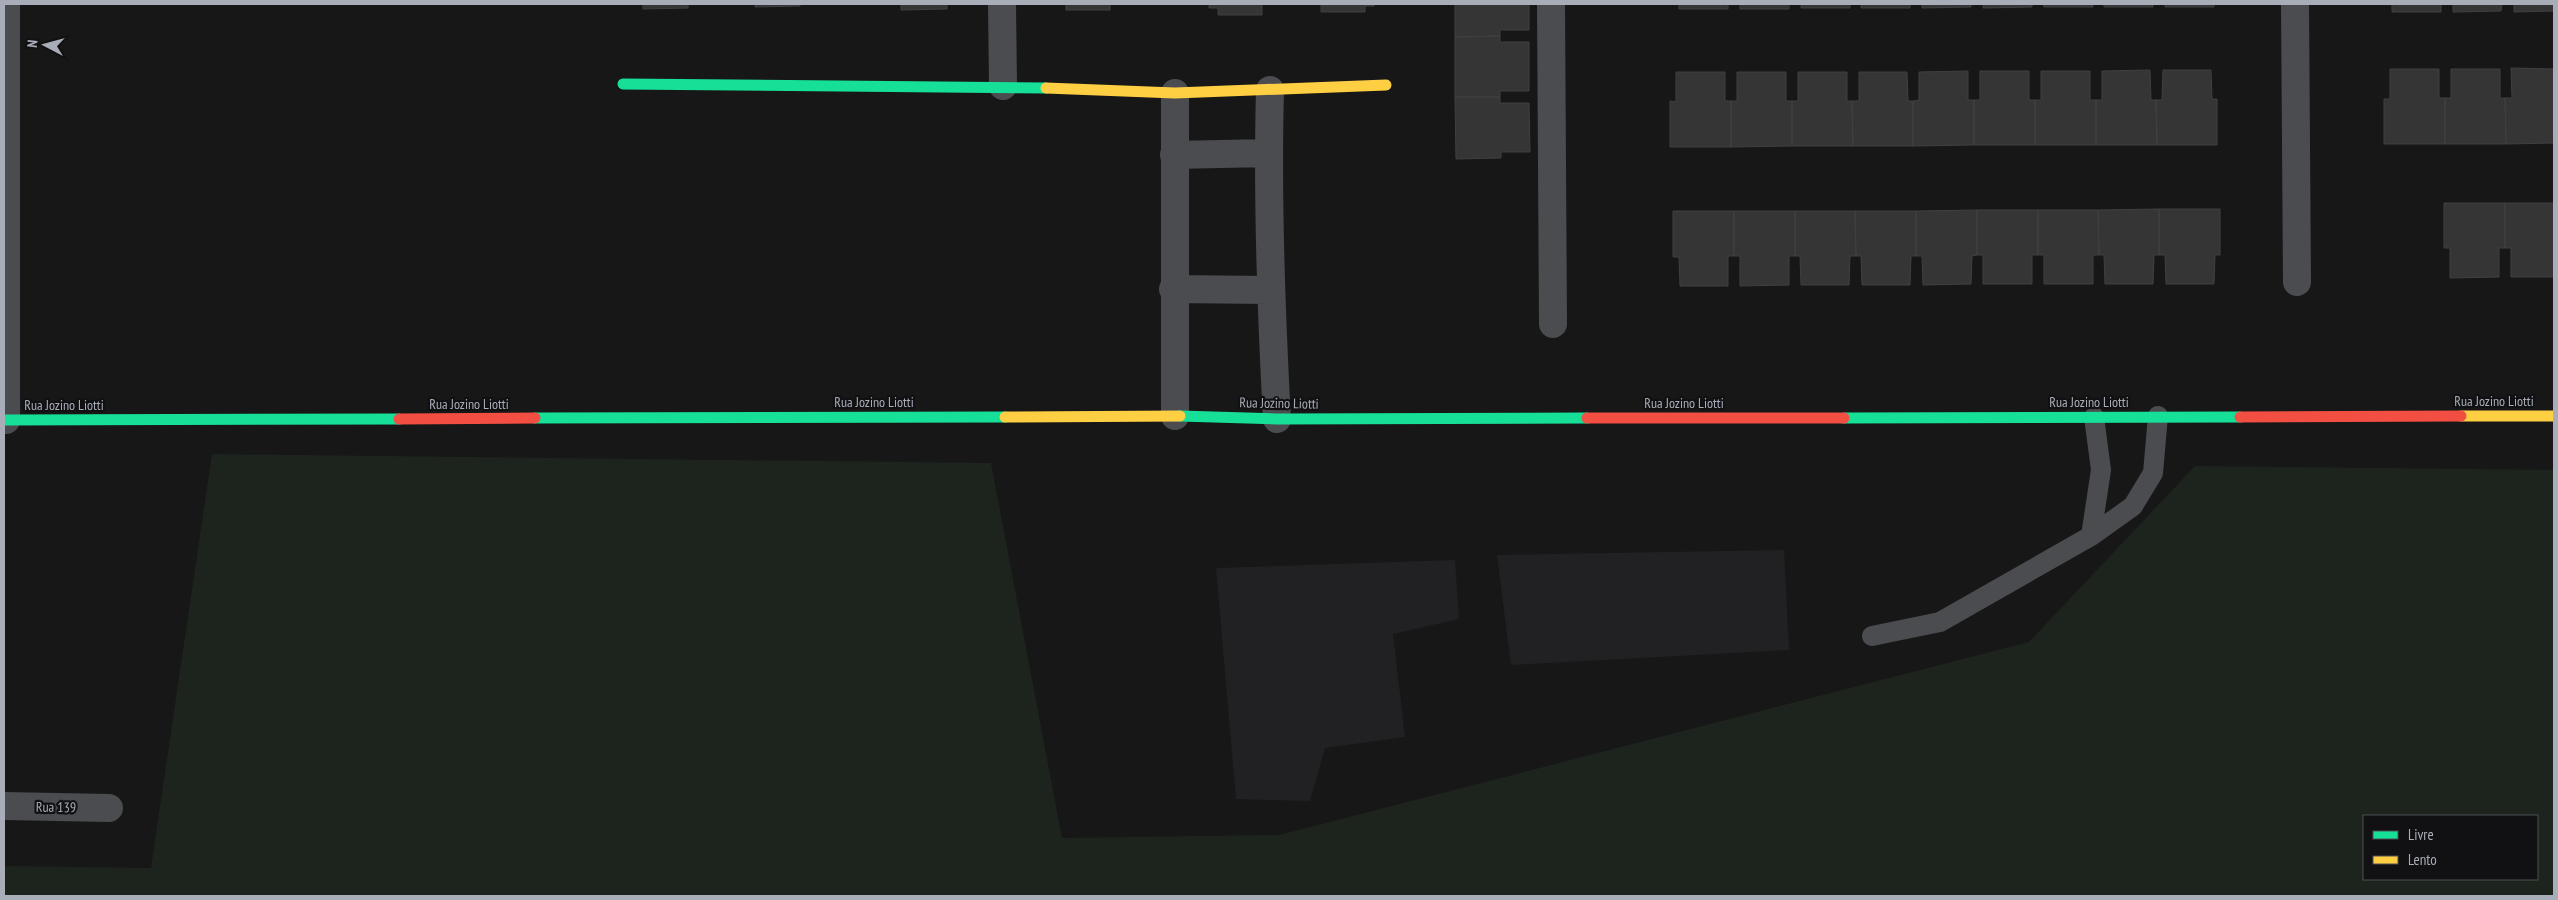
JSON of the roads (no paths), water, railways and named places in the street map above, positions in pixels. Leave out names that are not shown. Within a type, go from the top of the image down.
[{"type":"street","points":[[5,420],[6,4]]},
{"type":"street","points":[[1002,4],[1004,86]]},
{"type":"street","points":[[1551,4],[1552,324]]},
{"type":"street","points":[[2295,4],[2297,282]]},
{"type":"street","points":[[623,84],[1004,86],[1174,93],[1386,85]]},
{"type":"street","points":[[1270,90],[1268,153],[1270,290],[1277,418]]},
{"type":"street","points":[[1174,93],[1173,288],[1175,416]]},
{"type":"street","points":[[1174,155],[1268,153]]},
{"type":"street","points":[[1173,288],[1270,290]]},
{"type":"street","name":"Rua Jozino Liotti","points":[[5,420],[1175,416],[1277,418],[2554,416]]},
{"type":"street","name":"Rua 139","points":[[4,806],[109,808]]},
{"type":"lane","points":[[1872,636],[1940,622],[2091,536],[2133,506],[2153,473],[2158,416]]},
{"type":"lane","points":[[2091,536],[2101,470],[2094,417]]}]
